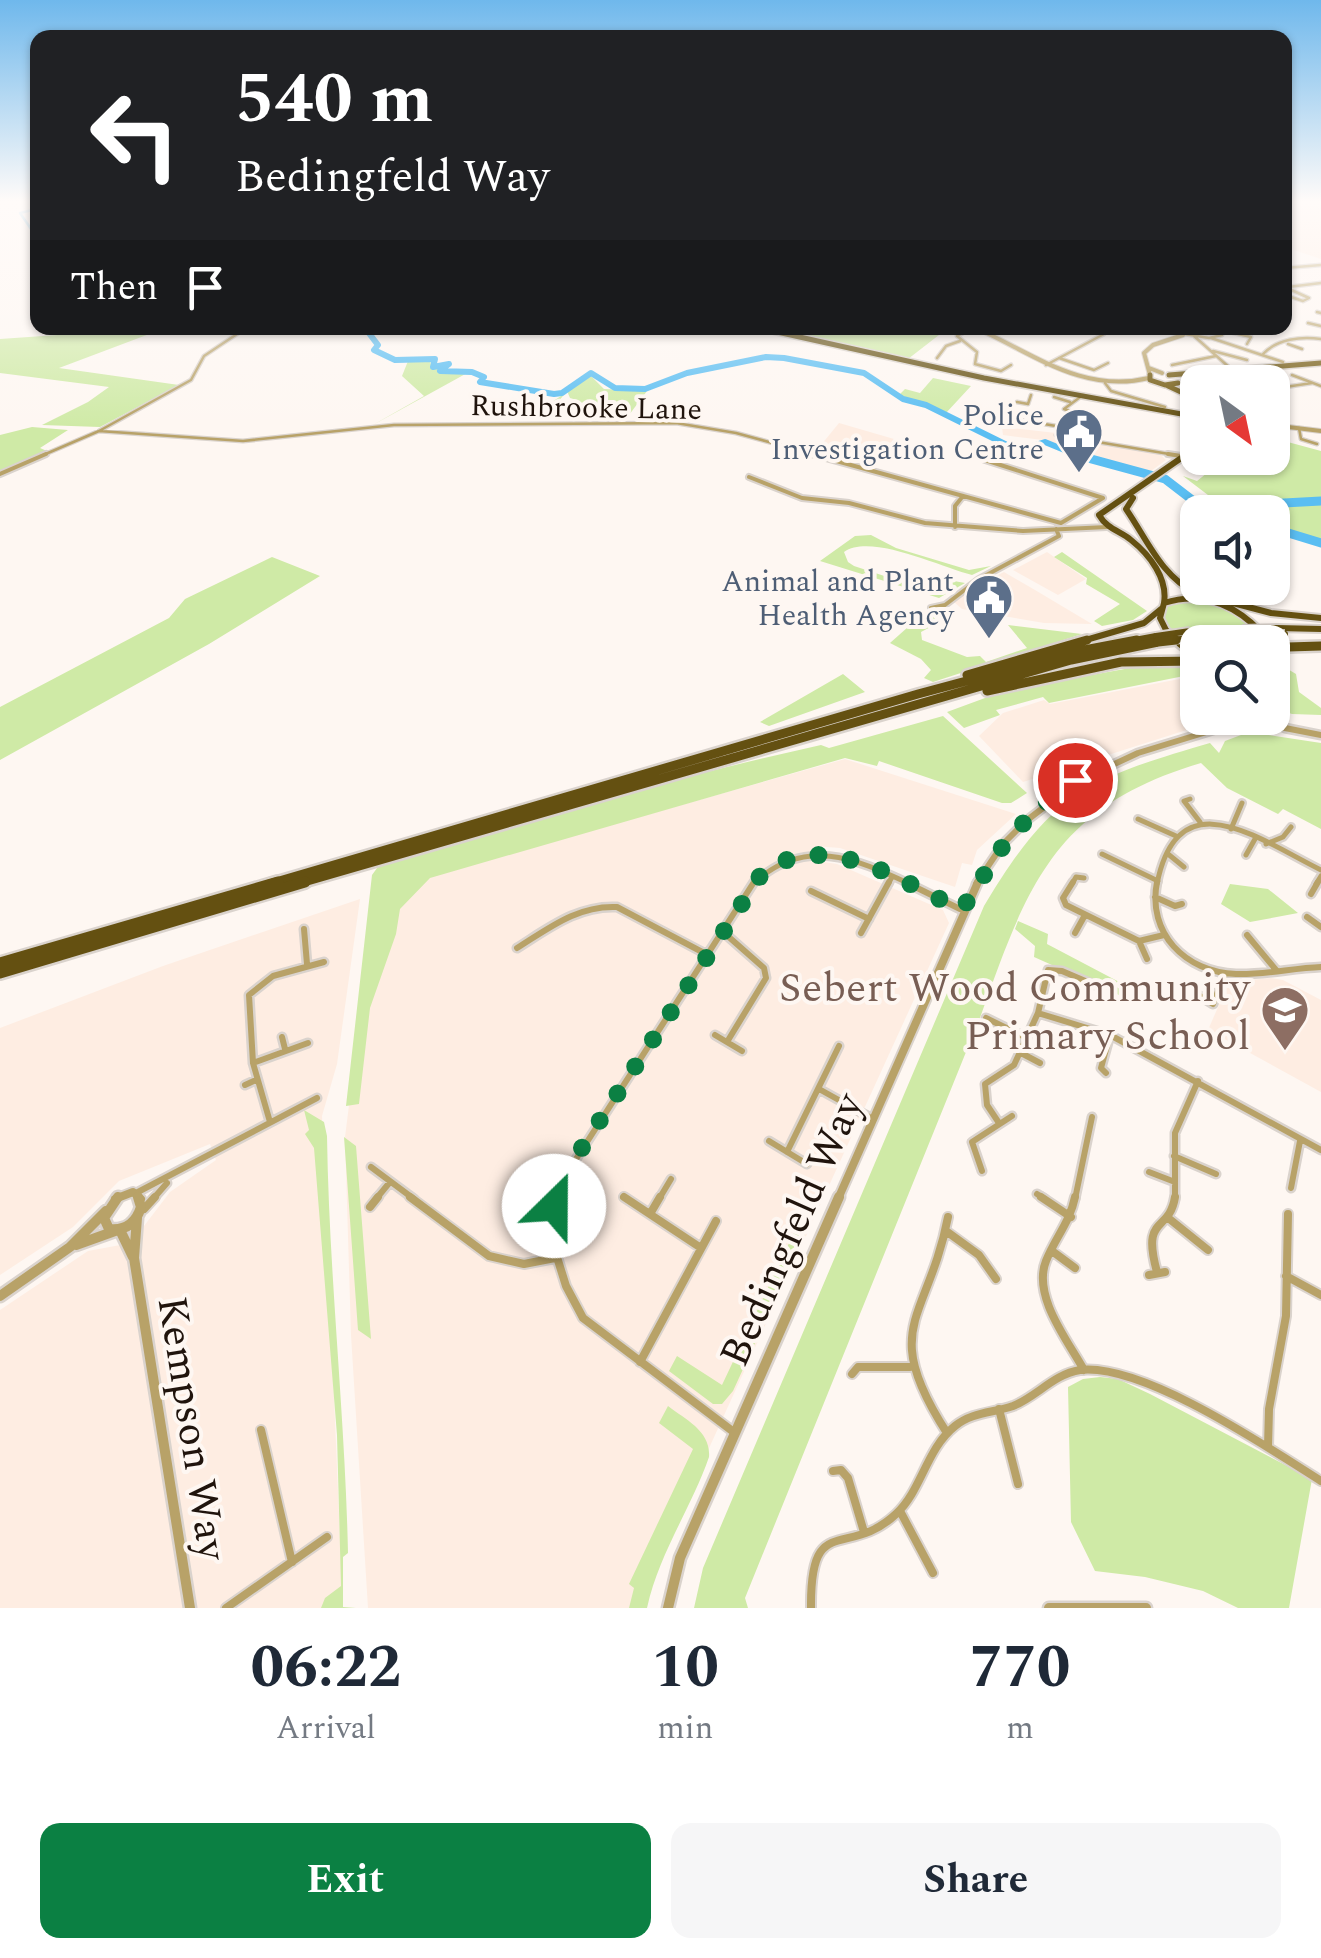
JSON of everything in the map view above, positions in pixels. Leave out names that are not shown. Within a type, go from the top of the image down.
[{"type":"highway","points":[[790,335],[1033,388],[1180,411]]},
{"type":"highway","points":[[1101,515],[1178,458]]},
{"type":"highway","points":[[1180,460],[1151,479],[1126,505],[1144,543],[1180,584]]},
{"type":"highway","points":[[1101,515],[1136,521]]},
{"type":"highway","points":[[1101,515],[1112,528],[1133,541],[1164,578],[1162,606],[1166,630],[1180,643]]},
{"type":"highway","points":[[1112,528],[1130,530],[1136,521]]},
{"type":"highway","points":[[918,694],[1039,651],[1144,623],[1162,606],[1180,598]]},
{"type":"highway","points":[[1224,605],[1255,625]]},
{"type":"highway","points":[[1237,605],[1321,618]]},
{"type":"highway","points":[[0,962],[1074,652],[1193,634],[1321,632]]},
{"type":"highway","points":[[0,973],[494,825],[1071,660],[1157,639]]},
{"type":"highway","points":[[1290,647],[1321,646]]},
{"type":"highway","points":[[887,715],[1095,668],[1180,659]]},
{"type":"main road","points":[[1290,367],[1321,364]]},
{"type":"main road","points":[[1149,373],[1180,375]]},
{"type":"main road","points":[[1149,373],[1161,384],[1180,391]]},
{"type":"main road","points":[[1165,374],[1180,385]]},
{"type":"main road","points":[[1161,384],[1178,381]]},
{"type":"street","points":[[1292,287],[1321,285]]},
{"type":"street","points":[[1292,291],[1310,298],[1302,301],[1292,297]]},
{"type":"street","points":[[1308,323],[1321,326]]},
{"type":"street","points":[[0,474],[99,431],[192,380],[200,361],[236,335]]},
{"type":"street","points":[[957,335],[960,342],[977,352],[974,362],[978,366],[1001,371],[1009,366]]},
{"type":"street","points":[[990,335],[1106,383],[1161,384]]},
{"type":"street","points":[[1053,363],[1102,335]]},
{"type":"street","points":[[1137,381],[1149,373],[1143,359],[1149,348],[1182,335]]},
{"type":"street","points":[[1189,335],[1212,338],[1284,362]]},
{"type":"street","points":[[1212,338],[1220,335]]},
{"type":"street","points":[[1244,335],[1252,337]]},
{"type":"street","points":[[1247,344],[1255,335]]},
{"type":"street","points":[[1194,336],[1226,365]]},
{"type":"street","points":[[1288,344],[1304,336],[1321,339]]},
{"type":"street","points":[[937,358],[946,346],[960,342]]},
{"type":"street","points":[[1263,354],[1273,344],[1302,349]]},
{"type":"street","points":[[1210,351],[1247,360]]},
{"type":"street","points":[[1172,365],[1216,356]]},
{"type":"street","points":[[1053,363],[1094,370],[1108,362]]},
{"type":"street","points":[[1292,375],[1321,386]]},
{"type":"street","points":[[1106,383],[1112,391],[1161,407]]},
{"type":"street","points":[[1290,386],[1312,383]]},
{"type":"street","points":[[1017,402],[1028,404],[1033,388]]},
{"type":"street","points":[[1054,396],[1070,402],[1082,399],[1082,395]]},
{"type":"street","points":[[1070,402],[1064,409],[1081,415]]},
{"type":"street","points":[[1014,419],[1084,430]]},
{"type":"street","name":"Rushbrooke Lane","points":[[99,431],[243,441],[394,425],[676,423],[736,433],[1061,524],[1103,498],[985,460]]},
{"type":"street","points":[[1290,427],[1321,431]]},
{"type":"street","points":[[1066,428],[1067,437]]},
{"type":"street","points":[[1299,428],[1301,439],[1317,444]]},
{"type":"street","points":[[1056,436],[1178,458]]},
{"type":"street","points":[[750,477],[802,498],[956,527],[1024,532],[1083,526],[1112,528]]},
{"type":"street","points":[[956,527],[955,506],[964,496]]},
{"type":"street","points":[[1083,526],[1101,515]]},
{"type":"street","points":[[931,608],[945,606],[974,582],[1059,536],[1056,529]]},
{"type":"street","name":"Bedingfeld Way","points":[[1290,729],[1321,735]]},
{"type":"street","name":"Bedingfeld Way","points":[[668,1608],[680,1558],[957,929],[960,909],[970,900],[994,858],[1034,810],[1075,780],[1140,752],[1204,735]]},
{"type":"street","points":[[1190,799],[1184,800],[1200,822]]},
{"type":"street","points":[[1231,829],[1242,803]]},
{"type":"street","points":[[1138,819],[1176,836]]},
{"type":"street","points":[[1312,894],[1321,873],[1255,839],[1200,822],[1186,825],[1176,836],[1158,881],[1156,919],[1164,935],[1188,959],[1224,973],[1249,975],[1321,967]]},
{"type":"street","points":[[1266,844],[1283,837],[1290,827]]},
{"type":"street","points":[[1246,854],[1255,839]]},
{"type":"street","points":[[735,1433],[583,1318],[570,1298],[555,1258],[552,1233],[560,1184],[754,882],[787,859],[812,854],[837,856],[960,909]]},
{"type":"street","points":[[1102,854],[1158,881]]},
{"type":"street","points":[[1168,854],[1184,866]]},
{"type":"street","points":[[1084,878],[1076,877],[1063,898],[1066,905],[1139,941],[1164,935]]},
{"type":"street","points":[[861,933],[892,878]]},
{"type":"street","points":[[811,891],[869,919]]},
{"type":"street","points":[[1155,897],[1174,906],[1182,904]]},
{"type":"street","points":[[517,948],[585,909],[606,905],[617,907],[706,954]]},
{"type":"street","points":[[1076,933],[1085,915]]},
{"type":"street","points":[[1307,917],[1321,927]]},
{"type":"street","points":[[304,929],[307,964]]},
{"type":"street","points":[[722,931],[764,968],[766,978],[727,1042]]},
{"type":"street","points":[[1247,935],[1276,970]]},
{"type":"street","points":[[1139,941],[1147,959]]},
{"type":"street","points":[[270,1122],[253,1063],[249,990],[273,976],[324,962]]},
{"type":"street","points":[[999,1123],[984,1098],[985,1084],[1014,1065],[1021,1053],[1038,1013],[1048,970],[1062,971],[1097,986]]},
{"type":"street","points":[[1200,996],[1213,1004],[1224,973]]},
{"type":"street","points":[[1038,1013],[1069,1027],[1088,1027],[1110,1036],[1198,1080],[1321,1150]]},
{"type":"street","points":[[986,1018],[1027,1038]]},
{"type":"street","points":[[715,1035],[742,1051]]},
{"type":"street","points":[[1106,1074],[1101,1068],[1110,1036]]},
{"type":"street","points":[[282,1038],[285,1050]]},
{"type":"street","points":[[253,1063],[308,1043]]},
{"type":"street","points":[[786,1152],[839,1046]]},
{"type":"street","points":[[1021,1053],[1040,1063]]},
{"type":"street","points":[[245,1085],[256,1080]]},
{"type":"street","points":[[1157,1273],[1148,1243],[1175,1203],[1175,1133],[1198,1080]]},
{"type":"street","points":[[818,1088],[873,1119]]},
{"type":"street","points":[[0,1296],[70,1248],[121,1195],[172,1178],[210,1152],[316,1098]]},
{"type":"street","points":[[982,1172],[972,1142],[1012,1116]]},
{"type":"street","points":[[1084,1370],[1046,1302],[1043,1276],[1071,1217],[1092,1117]]},
{"type":"street","points":[[1291,1188],[1300,1140]]},
{"type":"street","points":[[768,1141],[807,1164]]},
{"type":"street","points":[[1174,1156],[1216,1174]]},
{"type":"street","points":[[371,1167],[488,1256],[524,1264],[555,1258]]},
{"type":"street","points":[[1149,1172],[1176,1182]]},
{"type":"street","points":[[70,1248],[117,1230],[139,1215],[172,1178]]},
{"type":"street","points":[[650,1214],[671,1178]]},
{"type":"street","points":[[370,1207],[390,1182]]},
{"type":"street","points":[[136,1193],[142,1200],[139,1215]]},
{"type":"street","points":[[1037,1194],[1071,1217]]},
{"type":"street","points":[[624,1197],[700,1248]]},
{"type":"street","name":"Kempson Way","points":[[106,1210],[106,1224],[117,1230],[134,1258]]},
{"type":"street","points":[[1268,1447],[1269,1409],[1284,1339],[1288,1214]]},
{"type":"street","name":"Kempson Way","points":[[139,1215],[134,1258],[190,1608]]},
{"type":"street","points":[[947,1433],[910,1367],[911,1321],[948,1218]]},
{"type":"street","points":[[1167,1218],[1208,1250]]},
{"type":"street","points":[[640,1362],[716,1220]]},
{"type":"street","points":[[946,1231],[979,1255],[996,1279]]},
{"type":"street","points":[[1052,1251],[1075,1268]]},
{"type":"street","points":[[1286,1276],[1321,1294]]},
{"type":"street","points":[[852,1374],[858,1367],[910,1367]]},
{"type":"street","points":[[811,1608],[809,1578],[813,1558],[824,1544],[838,1536],[877,1528],[900,1510],[929,1454],[947,1433],[974,1415],[1014,1406],[1047,1381],[1084,1370],[1109,1370],[1146,1385],[1268,1447],[1321,1480]]},
{"type":"street","points":[[999,1409],[1018,1484]]},
{"type":"street","name":"Kempson Way","points":[[262,1430],[292,1562]]},
{"type":"street","points":[[833,1471],[841,1470],[848,1478],[864,1532]]},
{"type":"street","points":[[900,1510],[934,1573]]},
{"type":"street","name":"Kempson Way","points":[[226,1608],[327,1537]]},
{"type":"street","points":[[1049,1608],[1146,1608]]},
{"type":"shaded area","points":[[839,423],[894,439],[875,459],[821,445]]},
{"type":"shaded area","points":[[1002,427],[1056,433],[1057,437],[1160,454],[1166,460],[1151,471],[1089,457],[1043,440],[1003,435]]},
{"type":"shaded area","points":[[1047,552],[1086,579],[1058,595],[1013,570]]},
{"type":"shaded area","points":[[1004,572],[1092,624],[1044,623],[962,609],[954,602],[966,591]]},
{"type":"shaded area","points":[[1180,679],[1180,732],[1023,782],[979,736],[1003,713],[1044,700],[1050,704]]},
{"type":"shaded area","points":[[845,759],[1016,814],[977,850],[972,865],[962,863],[955,887],[840,848],[814,846],[824,862],[837,864],[943,910],[949,923],[636,1608],[368,1608],[351,1335],[345,1137],[376,891]]},
{"type":"shaded area","points":[[360,899],[337,1064],[322,1116],[343,1608],[0,1608],[0,1310],[88,1251],[131,1243],[170,1192],[216,1160],[210,1144],[119,1181],[73,1227],[0,1275],[0,1028],[163,966]]},
{"type":"shaded area","name":"Sebert Wood Community Primary School","points":[[1283,980],[1321,1000],[1321,1092],[1208,1030],[1229,982]]},
{"type":"green space","points":[[147,335],[59,368],[179,385],[100,427],[42,425],[109,387],[0,373],[0,339]]},
{"type":"green space","points":[[800,335],[939,335],[908,359]]},
{"type":"green space","points":[[430,358],[431,366],[447,365],[440,373],[469,372],[371,426],[424,396],[402,376],[408,361]]},
{"type":"green space","points":[[591,376],[604,389],[647,391],[626,419],[595,420],[593,411],[607,406],[578,407],[575,403],[580,401],[570,398],[567,392]]},
{"type":"green space","points":[[933,378],[971,386],[946,413],[899,395],[905,389],[920,393]]},
{"type":"green space","points":[[32,427],[68,430],[40,448],[47,451],[0,471],[0,435]]},
{"type":"green space","points":[[1290,443],[1321,451],[1321,541],[1290,532],[1290,495],[1208,495],[1183,476],[1197,481],[1204,475],[1290,475]]},
{"type":"green space","points":[[871,535],[896,548],[969,570],[991,566],[972,575],[888,549],[856,547],[844,552],[854,566],[930,591],[954,581],[965,583],[939,598],[820,561],[855,536]]},
{"type":"green space","points":[[1062,552],[1147,611],[1133,620],[1102,626],[1094,621],[1120,604],[1086,584],[1087,578],[1054,557]]},
{"type":"green space","points":[[272,557],[320,576],[209,644],[0,760],[0,707],[169,618],[185,599]]},
{"type":"green space","points":[[1180,601],[1180,605],[1222,605],[1254,625],[1180,625],[1180,630],[1171,631],[1163,618],[1166,606]]},
{"type":"green space","points":[[935,614],[940,622],[921,632],[922,640],[967,657],[980,656],[986,662],[1027,648],[1008,625],[1082,634],[933,682],[924,678],[931,670],[921,659],[890,643],[908,627]]},
{"type":"green space","points":[[1163,662],[1180,664],[1180,677],[1049,703],[1043,697],[996,710],[1000,715],[964,728],[947,712],[1004,691]]},
{"type":"green space","points":[[1290,670],[1296,674],[1299,692],[1321,708],[1321,715],[1292,714]]},
{"type":"green space","points":[[843,674],[865,692],[769,726],[760,722]]},
{"type":"green space","points":[[943,716],[1027,793],[1011,803],[1002,803],[879,761],[877,766],[845,758],[430,878],[400,909],[396,934],[370,1008],[359,1104],[346,1106],[372,875],[380,864],[654,785],[821,745],[829,748]]},
{"type":"green space","points":[[1241,735],[1269,735],[1321,743],[1321,829],[1283,809],[1278,814],[1227,788],[1201,763],[1152,781],[1112,802],[1080,827],[1054,856],[1015,926],[745,1598],[748,1608],[694,1608],[703,1568],[984,906],[1031,838],[1076,795],[1132,768],[1210,743],[1219,753],[1225,741]]},
{"type":"green space","points":[[1230,884],[1268,889],[1298,913],[1250,922],[1221,904]]},
{"type":"green space","points":[[1018,921],[1048,934],[1047,944],[1123,984],[1119,995],[1034,957],[1035,946],[1015,929]]},
{"type":"green space","points":[[304,1110],[324,1122],[327,1136],[348,1553],[343,1557],[343,1607],[356,1608],[321,1608],[325,1598],[341,1586],[337,1435],[314,1148],[305,1134],[309,1130]]},
{"type":"green space","points":[[344,1137],[356,1146],[371,1339],[358,1330]]},
{"type":"green space","points":[[799,1222],[808,1227],[733,1391],[722,1404],[713,1404],[669,1371],[677,1356],[722,1385]]},
{"type":"green space","points":[[1083,1379],[1118,1379],[1150,1394],[1312,1479],[1289,1608],[1238,1608],[1203,1591],[1145,1577],[1095,1571],[1071,1522],[1068,1387]]},
{"type":"green space","points":[[668,1406],[702,1433],[709,1457],[659,1569],[647,1608],[629,1608],[634,1588],[629,1584],[693,1449],[659,1423]]},
{"type":"waterway","points":[[370,335],[378,345],[374,350],[395,360],[435,359],[433,367],[449,364],[440,371],[472,372],[484,377],[480,382],[554,394],[562,393],[591,373],[615,388],[645,389],[687,373],[766,357],[784,358],[864,373],[903,399],[926,405],[1007,445],[1026,448],[1045,442],[1076,455]]},
{"type":"waterway","points":[[1076,455],[1165,479],[1186,495]]},
{"type":"waterway","points":[[1290,503],[1321,501]]},
{"type":"waterway","points":[[1290,534],[1321,543]]},
{"type":"place","name":"Police Investigation Centre","points":[[1079,474]]},
{"type":"place","name":"Animal and Plant Health Agency","points":[[989,640]]},
{"type":"place","name":"Sebert Wood Community Primary School","points":[[1285,1052]]},
{"type":"route","points":[[554,1206],[572,1163],[762,873],[801,855],[837,856],[960,909],[970,900],[994,858],[1034,810],[1075,780]]}]
